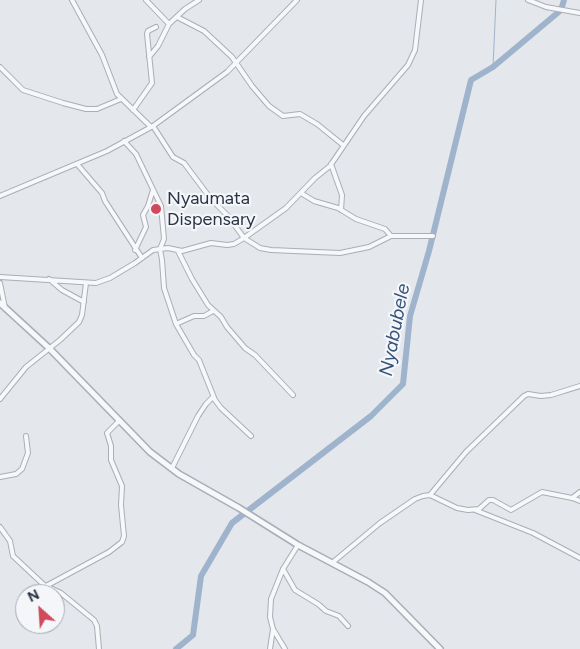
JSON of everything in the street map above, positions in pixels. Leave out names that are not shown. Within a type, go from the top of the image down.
[{"type":"street","points":[[72,0],[102,55],[115,91],[121,99],[152,126],[171,155],[184,163],[244,238],[264,249],[340,253],[369,247],[391,236],[433,236]]},
{"type":"street","points":[[146,0],[169,24]]},
{"type":"street","points":[[149,57],[158,46],[169,24],[185,9],[199,0]]},
{"type":"street","points":[[0,196],[107,150],[152,126],[215,82],[297,0]]},
{"type":"street","points":[[0,277],[49,279],[91,284],[103,281],[153,250],[168,248],[178,251],[211,243],[227,245],[234,244],[244,238],[280,213],[331,164],[369,110],[413,57],[421,0]]},
{"type":"street","points":[[528,0],[546,7],[580,13]]},
{"type":"street","points":[[177,17],[204,31],[237,62],[252,86],[269,106],[284,116],[300,114],[317,124],[343,145]]},
{"type":"street","points":[[133,110],[152,83],[147,34],[148,31],[156,27]]},
{"type":"street","points":[[0,67],[23,90],[63,103],[86,109],[97,109],[121,99]]},
{"type":"street","points":[[124,141],[136,154],[162,211],[164,239],[160,249],[164,288],[176,324],[194,355],[199,360],[213,397],[221,408],[251,436]]},
{"type":"street","points":[[76,164],[102,194],[135,250],[142,258]]},
{"type":"street","points":[[331,164],[342,195],[341,210]]},
{"type":"street","points":[[135,250],[146,227],[143,215],[153,190]]},
{"type":"street","points":[[301,193],[314,201],[341,210],[354,218],[385,229],[391,236]]},
{"type":"street","points":[[178,251],[197,289],[213,311],[221,316],[227,327],[246,348],[293,395]]},
{"type":"street","points":[[49,279],[62,290],[84,302]]},
{"type":"street","points":[[0,283],[6,308]]},
{"type":"street","points":[[0,399],[26,367],[60,340],[78,322],[84,302],[86,283]]},
{"type":"street","points":[[0,303],[49,348],[150,452],[179,474],[239,508],[298,545],[368,582],[385,594],[440,649]]},
{"type":"street","points":[[176,324],[194,316],[204,316],[213,311]]},
{"type":"street","points":[[332,564],[399,509],[415,499],[430,495],[466,452],[524,396],[528,394],[551,395],[580,386]]},
{"type":"street","points":[[172,468],[198,416],[213,397]]},
{"type":"street","points":[[50,584],[109,552],[122,542],[124,536],[121,500],[123,491],[111,460],[111,446],[107,433],[119,421]]},
{"type":"street","points":[[0,477],[16,474],[22,469],[28,453],[26,436]]},
{"type":"street","points":[[475,510],[479,509],[489,500],[493,500],[513,510],[542,492],[580,501]]},
{"type":"street","points":[[572,498],[580,492]]},
{"type":"street","points":[[430,495],[458,508],[475,510],[533,533],[580,558]]},
{"type":"street","points":[[0,528],[10,541],[13,556],[44,584]]},
{"type":"street","points":[[285,649],[273,629],[270,617],[271,599],[283,569],[298,545]]},
{"type":"street","points":[[283,569],[296,590],[326,611],[339,616],[348,626]]},
{"type":"street","points":[[65,596],[94,620],[97,626],[99,649]]},
{"type":"street","points":[[270,649],[273,629]]},
{"type":"waterway","points":[[493,67],[496,0]]},
{"type":"waterway","name":"Nyabubele","points":[[176,649],[193,635],[201,576],[232,523],[371,416],[403,384],[410,316],[429,251],[471,80],[493,67],[561,10],[564,0]]},
{"type":"place","name":"Nyaumata Dispensary","points":[[156,209]]}]
